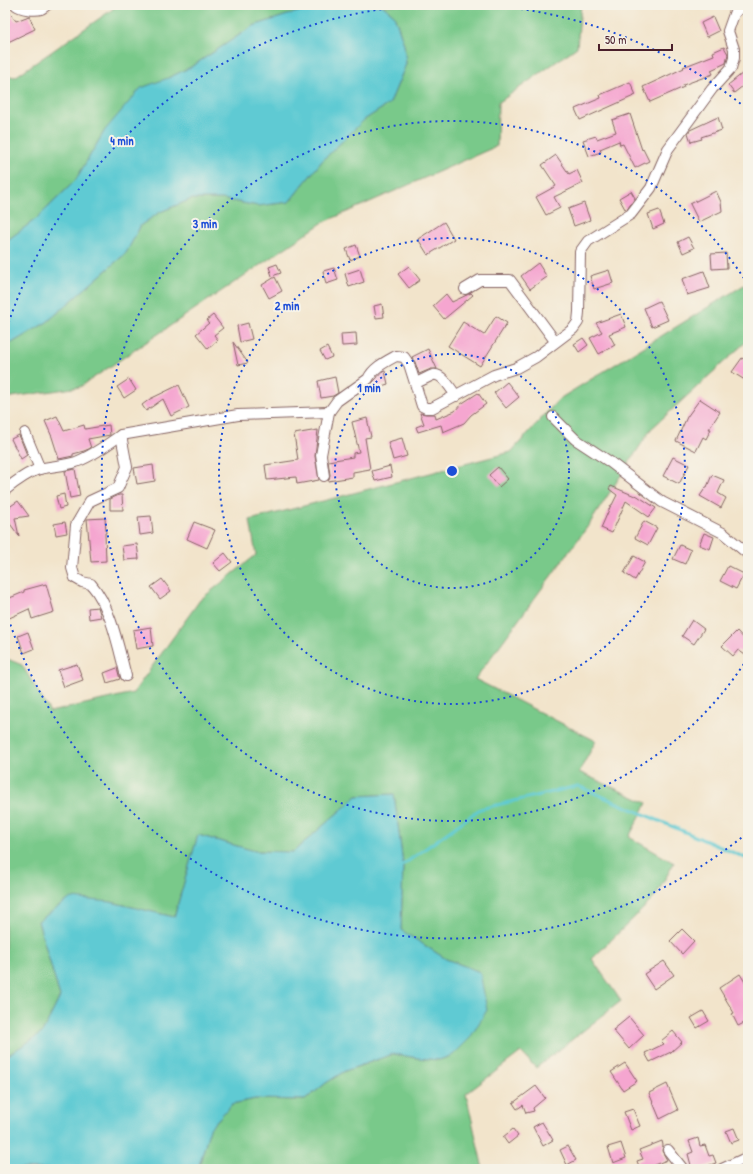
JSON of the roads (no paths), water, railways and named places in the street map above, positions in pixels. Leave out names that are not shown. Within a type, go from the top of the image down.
[{"type":"street","points":[[16,5],[19,8],[32,9],[42,9],[47,5]]},
{"type":"street","points":[[324,476],[321,455],[330,412],[337,400],[368,379],[370,375],[382,364],[396,356],[404,357],[409,364],[422,406],[426,408],[435,407],[494,375],[516,368],[536,357],[555,341],[573,329],[578,322],[580,252],[588,241],[631,214],[651,188],[668,149],[712,89],[731,68],[734,58],[734,49],[728,31],[734,14],[742,5]]},
{"type":"street","points":[[465,289],[480,280],[510,280],[555,341]]},
{"type":"street","points":[[415,383],[434,375],[438,375],[456,396]]},
{"type":"street","points":[[5,490],[32,472],[76,462],[121,435],[238,415],[330,412]]},
{"type":"street","points":[[553,416],[575,439],[610,462],[662,502],[722,533],[748,554]]},
{"type":"street","points":[[26,433],[40,469]]},
{"type":"street","points":[[121,435],[128,467],[118,488],[90,501],[76,525],[72,568],[75,578],[82,582],[91,584],[99,593],[113,629],[126,676]]},
{"type":"street","points":[[668,1150],[683,1169]]},
{"type":"street","points":[[722,1169],[748,1157]]},
{"type":"water","points":[[319,5],[382,5],[394,15],[404,44],[406,64],[390,103],[364,120],[322,161],[289,202],[258,206],[222,199],[192,199],[160,212],[141,225],[126,253],[47,322],[5,347],[5,242],[36,219],[75,181],[105,130],[141,88],[168,78],[191,67],[253,26]]},
{"type":"water","points":[[394,794],[403,864],[401,930],[446,959],[480,972],[487,1010],[470,1038],[453,1055],[439,1060],[393,1054],[345,1071],[326,1083],[305,1100],[255,1099],[232,1104],[210,1128],[198,1169],[6,1169],[5,1057],[42,1033],[60,997],[38,921],[71,898],[111,902],[174,917],[198,835],[255,851],[293,852],[357,796]]},
{"type":"waterway","points":[[400,867],[480,809],[578,786],[748,859]]}]
